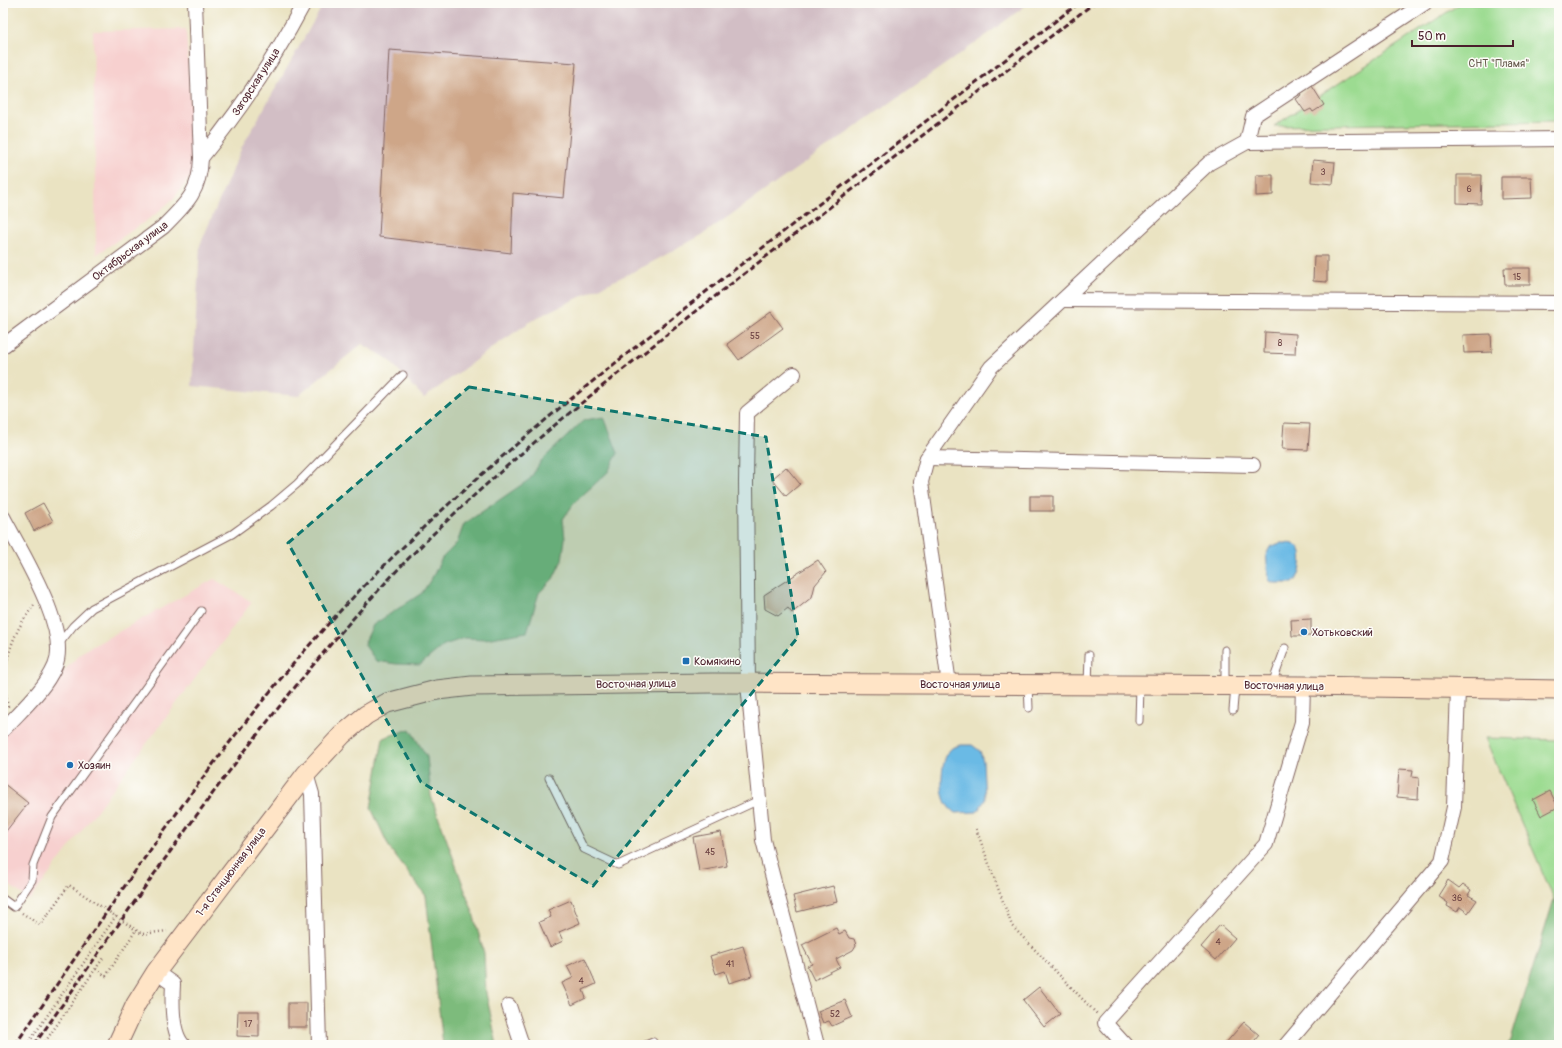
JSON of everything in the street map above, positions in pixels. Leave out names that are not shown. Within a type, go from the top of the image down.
[{"type":"main road","name":"Восточная улица","points":[[366,715],[387,703],[410,696],[472,686],[1028,684],[1559,690]]},
{"type":"main road","name":"1-я Станционная улица","points":[[117,1045],[136,1004],[156,972],[182,936],[306,774],[342,735],[366,715]]},
{"type":"street","name":"Октябрьская улица","points":[[3,346],[163,227],[181,210],[194,192],[201,176],[195,3]]},
{"type":"street","name":"Загорская улица","points":[[201,158],[229,124],[259,81],[304,3]]},
{"type":"street","points":[[1248,142],[1253,116],[1425,3]]},
{"type":"street","points":[[949,684],[921,482],[927,458],[991,367],[1209,164],[1248,142],[1559,139]]},
{"type":"street","points":[[1063,300],[1559,303]]},
{"type":"street","points":[[794,374],[747,413],[746,482],[748,684],[763,840],[817,1045]]},
{"type":"street","points":[[927,458],[1253,465]]},
{"type":"street","points":[[3,517],[53,618],[59,654],[55,666],[47,681],[7,726]]},
{"type":"street","points":[[1125,1045],[1105,1023],[1266,844],[1302,722],[1303,686]]},
{"type":"street","points":[[1286,1045],[1442,861],[1454,807],[1458,689]]},
{"type":"street","points":[[306,774],[312,794],[319,1045]]},
{"type":"street","points":[[156,972],[173,984],[172,1006],[178,1039],[182,1045]]},
{"type":"street","points":[[510,1006],[522,1045]]},
{"type":"lane","points":[[58,645],[73,626],[92,608],[211,546],[271,506],[297,484],[404,375]]},
{"type":"lane","points":[[3,899],[14,907],[32,880],[33,865],[52,817],[201,611]]},
{"type":"lane","points":[[1272,686],[1284,648]]},
{"type":"lane","points":[[1225,650],[1233,710]]},
{"type":"lane","points":[[1088,685],[1089,655]]},
{"type":"lane","points":[[1028,684],[1029,708]]},
{"type":"lane","points":[[1139,721],[1140,685]]},
{"type":"lane","points":[[549,778],[584,848],[618,865],[759,800]]},
{"type":"path","points":[[7,726],[4,690],[6,665],[12,640],[26,616],[42,594]]},
{"type":"path","points":[[976,829],[1012,926],[1105,1023]]},
{"type":"path","points":[[14,907],[40,925],[69,885],[142,934],[173,930],[182,936]]},
{"type":"path","points":[[27,1045],[116,916]]},
{"type":"path","points":[[96,969],[106,976],[136,930]]},
{"type":"path","points":[[43,1045],[103,958]]},
{"type":"highlighted area","points":[[469,387],[766,437],[798,637],[593,886],[421,782],[288,543]]},
{"type":"shaded area","points":[[324,3],[1029,3],[977,42],[702,235],[645,266],[536,318],[496,345],[424,398],[388,359],[362,344],[298,396],[192,386],[200,245],[242,147]]},
{"type":"shaded area","points":[[186,29],[194,159],[192,175],[174,198],[156,214],[96,255],[93,31]]},
{"type":"shaded area","points":[[214,579],[252,602],[30,900],[3,881],[3,735],[82,652]]},
{"type":"green space","name":"СНТ \"Пламя\"","points":[[1461,3],[1559,3],[1559,121],[1274,126]]},
{"type":"green space","points":[[604,417],[618,453],[608,472],[575,502],[563,519],[565,539],[562,560],[553,579],[539,593],[527,632],[485,639],[465,638],[444,645],[420,665],[376,661],[364,644],[373,625],[422,593],[442,558],[457,543],[464,524],[530,479],[541,461],[584,420]]},
{"type":"green space","points":[[410,729],[427,757],[431,796],[473,913],[484,953],[486,993],[497,1045],[443,1045],[426,896],[390,849],[371,808],[383,738]]},
{"type":"green space","points":[[1485,738],[1559,740],[1559,909],[1554,899]]},
{"type":"green space","points":[[1554,899],[1559,909],[1559,1045],[1508,1045],[1511,1040]]},
{"type":"water","points":[[1280,543],[1290,543],[1296,545],[1301,552],[1302,558],[1300,570],[1296,580],[1293,583],[1273,583],[1269,580],[1266,555],[1270,547]]},
{"type":"water","points":[[961,745],[972,745],[980,751],[983,761],[985,800],[977,812],[955,813],[948,807],[944,798],[942,772],[944,764],[948,752],[952,748]]},
{"type":"building","points":[[389,50],[576,63],[564,198],[513,193],[511,253],[379,237]]},
{"type":"building","points":[[1312,86],[1324,105],[1313,112],[1311,109],[1305,112],[1296,99],[1302,95],[1301,93]]},
{"type":"building","points":[[1313,160],[1335,162],[1333,184],[1311,182]]},
{"type":"building","points":[[1256,175],[1273,175],[1273,195],[1256,196]]},
{"type":"building","points":[[1457,175],[1482,175],[1481,204],[1457,203]]},
{"type":"building","points":[[1501,177],[1531,177],[1532,198],[1501,199]]},
{"type":"building","points":[[1314,256],[1327,256],[1327,282],[1313,281]]},
{"type":"building","points":[[1504,268],[1530,268],[1530,285],[1505,285]]},
{"type":"building","points":[[771,312],[783,328],[739,360],[727,344]]},
{"type":"building","points":[[1265,332],[1296,334],[1295,354],[1264,353]]},
{"type":"building","points":[[1491,334],[1492,352],[1464,353],[1463,335]]},
{"type":"building","points":[[1284,423],[1310,424],[1308,450],[1282,449]]},
{"type":"building","points":[[786,467],[800,484],[786,496],[772,479]]},
{"type":"building","points":[[1030,496],[1053,496],[1053,511],[1030,511]]},
{"type":"building","points":[[43,503],[53,521],[34,531],[25,513]]},
{"type":"building","points":[[818,560],[826,572],[815,585],[812,597],[792,613],[788,608],[778,616],[765,609],[764,595]]},
{"type":"building","points":[[1311,619],[1311,636],[1292,636],[1291,620]]},
{"type":"building","points":[[1399,769],[1413,770],[1412,777],[1419,778],[1418,799],[1397,797]]},
{"type":"building","points":[[3,783],[28,803],[3,835]]},
{"type":"building","points":[[1550,791],[1558,807],[1541,816],[1533,800]]},
{"type":"building","points":[[721,832],[727,866],[699,871],[693,837]]},
{"type":"building","points":[[1448,880],[1459,888],[1463,884],[1471,890],[1468,895],[1477,900],[1468,913],[1460,907],[1457,912],[1447,906],[1448,903],[1438,896]]},
{"type":"building","points":[[833,886],[837,902],[797,912],[793,896]]},
{"type":"building","points":[[571,900],[580,923],[559,932],[563,941],[550,947],[539,922],[551,917],[548,910]]},
{"type":"building","points":[[1220,925],[1235,938],[1216,960],[1201,947]]},
{"type":"building","points":[[836,928],[839,934],[845,931],[849,938],[854,939],[856,945],[853,950],[836,959],[840,967],[814,980],[807,966],[812,964],[802,945]]},
{"type":"building","points":[[743,946],[752,976],[729,983],[725,971],[716,974],[710,956]]},
{"type":"building","points":[[585,958],[596,984],[583,990],[586,998],[572,1005],[562,983],[573,978],[567,966]]},
{"type":"building","points":[[1039,987],[1060,1014],[1044,1027],[1023,1000]]},
{"type":"building","points":[[845,1000],[852,1017],[832,1026],[829,1021],[823,1023],[818,1011]]},
{"type":"building","points":[[288,1003],[307,1003],[307,1027],[288,1027]]},
{"type":"building","points":[[238,1011],[259,1011],[259,1037],[237,1036]]},
{"type":"building","points":[[1244,1022],[1259,1035],[1251,1045],[1224,1045]]},
{"type":"building","points":[[761,1041],[764,1045],[754,1045]]},
{"type":"railway","points":[[15,1045],[166,828],[245,723],[330,622],[421,529],[518,443],[619,360],[1079,3]]},
{"type":"railway","points":[[34,1045],[210,796],[256,736],[353,618],[441,526],[516,458],[634,361],[1094,3]]},
{"type":"place","name":"Хотьковский","points":[[1304,632]]},
{"type":"place","name":"Комякино","points":[[686,661]]},
{"type":"place","name":"Хозяин","points":[[70,765]]}]
